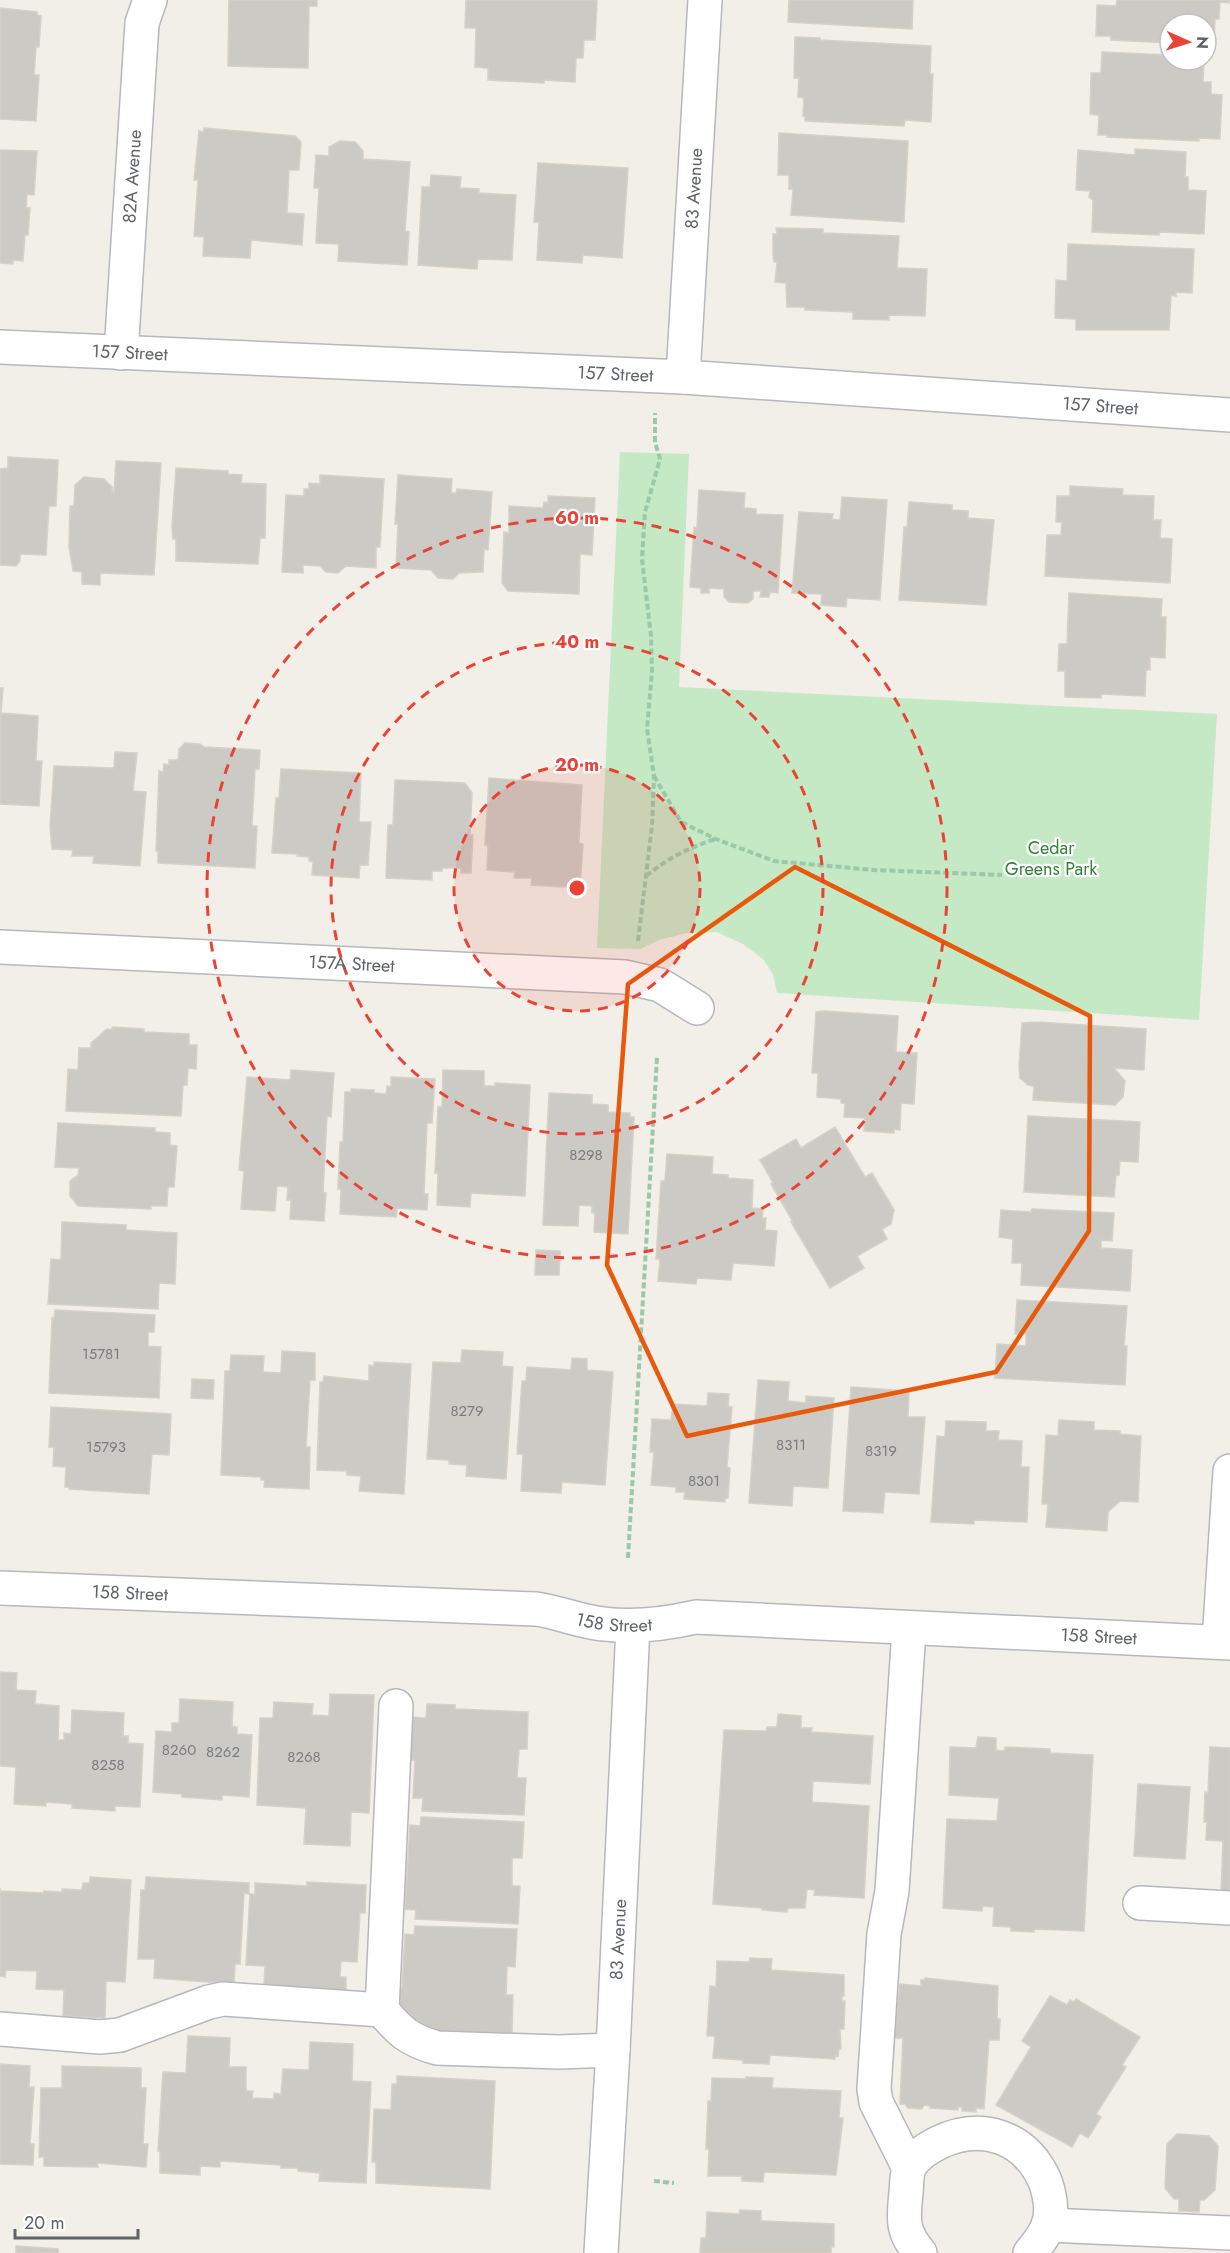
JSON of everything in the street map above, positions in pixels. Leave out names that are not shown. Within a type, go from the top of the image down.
[{"type":"street","name":"82A Avenue","points":[[121,353],[142,23],[150,0]]},
{"type":"street","name":"83 Avenue","points":[[683,377],[705,0]]},
{"type":"street","name":"157 Street","points":[[0,347],[683,377],[1230,415]]},
{"type":"street","name":"157A Street","points":[[0,947],[625,977],[660,985],[697,1008]]},
{"type":"street","points":[[1225,1642],[1230,1471]]},
{"type":"street","name":"158 Street","points":[[0,1588],[536,1609],[602,1624],[633,1626],[664,1624],[696,1617],[909,1629],[1225,1642]]},
{"type":"street","name":"83 Avenue","points":[[601,2253],[633,1626]]},
{"type":"street","points":[[908,2248],[904,2221],[909,2168],[876,2102],[873,2083],[884,1934],[892,1891],[909,1629]]},
{"type":"street","points":[[396,1706],[382,2010],[400,2032],[421,2044],[437,2048],[559,2052],[613,2050]]},
{"type":"street","points":[[1140,1904],[1230,1908]]},
{"type":"street","points":[[0,2029],[100,2037],[120,2035],[223,1999],[382,2010]]},
{"type":"street","points":[[909,2168],[932,2146],[958,2134],[974,2133],[1003,2138],[1016,2144],[1027,2154],[1044,2179],[1049,2193],[1048,2225],[1030,2253]]},
{"type":"street","points":[[1048,2225],[1230,2233]]},
{"type":"path","points":[[637,944],[652,826],[654,776],[647,729],[652,671],[651,636],[642,559],[645,512],[660,459],[655,442],[655,413]]},
{"type":"path","points":[[654,776],[681,822],[716,839],[774,861],[874,870],[1002,875]]},
{"type":"path","points":[[645,876],[666,859],[716,839]]},
{"type":"path","points":[[628,1558],[657,1057]]},
{"type":"path","points":[[654,2181],[674,2183]]},
{"type":"highlighted area","points":[[795,867],[1090,1016],[1089,1231],[996,1372],[687,1436],[607,1265],[628,984]]},
{"type":"green space","name":"Cedar Greens Park","points":[[620,452],[689,454],[679,687],[1217,714],[1199,1020],[777,993],[773,974],[763,959],[743,944],[717,932],[687,933],[659,940],[640,949],[597,948]]},
{"type":"building","points":[[229,0],[317,0],[317,6],[309,6],[308,68],[228,66]]},
{"type":"building","points":[[466,0],[597,0],[595,40],[584,40],[583,58],[576,58],[575,82],[488,80],[488,68],[475,67],[476,28],[465,28]]},
{"type":"building","points":[[789,0],[913,0],[912,29],[788,22]]},
{"type":"building","points":[[1117,0],[1229,0],[1229,3],[1220,2],[1219,19],[1218,12],[1158,12],[1158,42],[1111,40],[1111,36],[1096,36],[1097,5],[1116,6]]},
{"type":"building","points":[[0,8],[37,12],[37,15],[41,16],[34,75],[39,75],[36,121],[0,119]]},
{"type":"building","points":[[795,37],[931,46],[930,74],[933,74],[931,122],[905,120],[904,126],[805,121],[804,98],[798,97],[799,78],[794,78]]},
{"type":"building","points":[[1102,52],[1158,54],[1158,72],[1203,72],[1203,82],[1211,82],[1211,94],[1222,95],[1220,139],[1199,138],[1199,141],[1098,135],[1099,115],[1090,114],[1091,73],[1101,73]]},
{"type":"building","points":[[204,128],[295,136],[301,142],[299,170],[289,170],[287,213],[304,214],[302,245],[251,240],[250,258],[203,256],[204,237],[194,236],[198,180],[194,180],[199,131],[204,132]]},
{"type":"building","points":[[779,133],[908,141],[904,222],[791,215],[793,189],[789,189],[789,175],[778,175]]},
{"type":"building","points":[[340,141],[355,142],[363,151],[363,159],[410,162],[405,231],[409,232],[407,265],[338,261],[339,244],[316,243],[319,188],[314,188],[316,155],[329,156],[329,147]]},
{"type":"building","points":[[1135,149],[1186,152],[1185,177],[1188,177],[1188,190],[1206,191],[1204,234],[1160,232],[1159,235],[1092,232],[1093,200],[1089,197],[1090,191],[1076,190],[1078,150],[1135,155]]},
{"type":"building","points":[[0,150],[37,151],[34,195],[27,194],[26,208],[30,208],[23,261],[13,260],[13,264],[1,263],[0,260]]},
{"type":"building","points":[[538,163],[628,168],[622,258],[583,255],[582,263],[537,260],[539,222],[534,222]]},
{"type":"building","points":[[431,175],[461,177],[460,188],[479,189],[479,193],[516,195],[512,260],[478,259],[477,269],[418,265],[422,187],[430,187]]},
{"type":"building","points":[[776,228],[823,229],[823,233],[899,236],[897,268],[927,269],[925,316],[889,315],[889,320],[853,319],[853,312],[787,307],[786,283],[775,282],[777,262],[774,262],[773,255],[773,234],[777,234]]},
{"type":"building","points":[[1068,244],[1194,249],[1192,293],[1176,292],[1176,296],[1171,295],[1169,330],[1076,330],[1076,319],[1055,318],[1056,280],[1067,281]]},
{"type":"building","points":[[8,457],[58,460],[56,506],[49,506],[46,555],[20,554],[20,561],[16,566],[0,565],[0,469],[8,468]]},
{"type":"building","points":[[116,461],[161,463],[154,575],[100,573],[100,585],[82,584],[82,572],[73,571],[69,547],[70,506],[74,506],[75,485],[84,477],[104,479],[114,492]]},
{"type":"building","points":[[176,468],[228,471],[228,474],[242,475],[241,483],[266,484],[265,538],[260,538],[258,564],[176,561],[176,539],[173,539],[172,527]]},
{"type":"building","points":[[320,475],[384,479],[380,547],[376,547],[376,568],[346,566],[338,573],[326,572],[320,566],[303,565],[303,573],[282,572],[286,495],[304,496],[304,489],[309,489],[309,483],[320,484]]},
{"type":"building","points":[[398,475],[452,479],[451,493],[456,493],[457,489],[492,492],[488,550],[484,549],[483,572],[459,573],[453,579],[438,578],[431,570],[396,568],[398,524],[395,524]]},
{"type":"building","points":[[1070,486],[1123,489],[1122,495],[1154,496],[1153,520],[1161,520],[1160,538],[1172,539],[1170,583],[1045,576],[1047,535],[1061,535],[1062,522],[1056,522],[1057,496],[1070,496]]},
{"type":"building","points":[[699,490],[745,493],[744,508],[756,509],[756,514],[783,515],[778,593],[770,592],[769,597],[760,597],[761,591],[753,591],[753,599],[748,603],[729,602],[724,597],[724,589],[709,588],[709,593],[701,593],[701,588],[690,587]]},
{"type":"building","points":[[548,496],[595,498],[592,555],[580,554],[579,594],[508,591],[502,583],[504,532],[509,533],[509,506],[543,508],[544,502],[548,503]]},
{"type":"building","points":[[842,497],[887,500],[880,600],[847,598],[846,607],[821,605],[822,594],[792,593],[799,512],[833,514],[832,519],[840,520]]},
{"type":"building","points":[[909,502],[952,505],[952,510],[968,511],[968,518],[994,520],[986,605],[899,600],[904,527],[907,527]]},
{"type":"building","points":[[1069,593],[1162,599],[1161,617],[1166,617],[1165,658],[1150,657],[1150,670],[1146,670],[1145,696],[1101,694],[1101,698],[1065,697],[1065,671],[1058,671],[1059,644],[1067,644]]},
{"type":"building","points":[[0,688],[3,688],[1,713],[38,716],[36,761],[42,761],[39,806],[0,804]]},
{"type":"building","points":[[185,743],[200,744],[204,747],[260,750],[259,769],[255,769],[252,826],[257,826],[255,868],[158,863],[158,851],[156,851],[159,771],[163,772],[164,764],[169,765],[169,760],[178,760],[179,749]]},
{"type":"building","points":[[115,752],[137,753],[133,791],[146,792],[140,866],[93,863],[94,856],[72,856],[73,850],[52,849],[50,827],[54,766],[114,768]]},
{"type":"building","points":[[281,769],[361,773],[359,822],[371,822],[368,865],[360,865],[359,878],[312,875],[313,862],[309,861],[309,857],[272,853],[276,798],[279,798]]},
{"type":"building","points":[[489,778],[582,785],[579,843],[583,844],[580,888],[531,885],[532,878],[514,878],[515,872],[487,870],[488,845],[485,845]]},
{"type":"building","points":[[395,780],[465,783],[472,793],[471,873],[461,873],[461,868],[442,868],[442,871],[432,871],[432,880],[386,878],[388,825],[393,825]]},
{"type":"building","points":[[816,1012],[898,1016],[896,1052],[917,1053],[914,1104],[901,1103],[900,1130],[894,1129],[894,1133],[864,1131],[865,1118],[844,1117],[845,1104],[841,1103],[841,1099],[817,1097],[818,1073],[812,1073]]},
{"type":"building","points":[[1022,1023],[1146,1029],[1144,1070],[1114,1068],[1125,1081],[1123,1097],[1115,1105],[1033,1100],[1034,1086],[1028,1085],[1020,1078],[1019,1067]]},
{"type":"building","points":[[112,1027],[144,1029],[144,1032],[189,1034],[189,1045],[197,1045],[196,1069],[188,1068],[187,1085],[183,1085],[181,1116],[66,1111],[68,1069],[78,1070],[79,1048],[91,1048],[91,1043],[107,1029],[112,1030]]},
{"type":"building","points":[[291,1070],[334,1073],[331,1117],[327,1116],[323,1192],[326,1193],[324,1221],[290,1219],[291,1200],[287,1200],[288,1187],[277,1186],[275,1211],[241,1209],[244,1171],[239,1170],[247,1077],[290,1080]]},
{"type":"building","points":[[443,1070],[484,1071],[484,1086],[495,1086],[495,1083],[530,1085],[525,1196],[471,1193],[470,1207],[437,1205],[438,1173],[435,1173],[438,1107],[442,1107]]},
{"type":"building","points":[[391,1077],[435,1079],[432,1123],[427,1123],[424,1194],[428,1194],[427,1210],[397,1208],[396,1217],[340,1214],[341,1189],[338,1189],[345,1092],[351,1092],[351,1089],[374,1090],[374,1093],[386,1094],[387,1086],[391,1087]]},
{"type":"building","points":[[549,1093],[592,1095],[592,1104],[608,1105],[608,1112],[630,1113],[630,1117],[634,1117],[628,1234],[594,1232],[595,1213],[592,1213],[592,1206],[579,1205],[578,1226],[543,1225]]},
{"type":"building","points":[[1028,1116],[1140,1122],[1138,1162],[1120,1161],[1114,1197],[1024,1192]]},
{"type":"building","points":[[58,1123],[155,1128],[155,1132],[170,1133],[170,1145],[177,1146],[174,1187],[168,1187],[167,1206],[151,1206],[151,1209],[78,1206],[70,1196],[70,1181],[78,1175],[79,1168],[55,1167]]},
{"type":"building","points":[[835,1127],[865,1177],[872,1173],[894,1210],[891,1224],[882,1229],[887,1239],[857,1256],[864,1268],[830,1288],[791,1222],[793,1222],[760,1160],[796,1139],[801,1148]]},
{"type":"building","points":[[667,1154],[713,1157],[712,1174],[753,1180],[752,1208],[763,1209],[762,1218],[766,1218],[765,1230],[777,1231],[774,1266],[733,1263],[731,1280],[697,1278],[696,1284],[658,1281],[660,1259],[656,1259],[661,1181],[665,1181]]},
{"type":"building","points":[[1032,1209],[1114,1213],[1112,1241],[1101,1240],[1101,1248],[1132,1250],[1130,1291],[1021,1285],[1022,1263],[1012,1263],[1013,1239],[999,1237],[1001,1210],[1031,1212]]},
{"type":"building","points":[[62,1222],[126,1225],[126,1230],[177,1233],[175,1284],[159,1283],[158,1309],[48,1304],[51,1259],[61,1260]]},
{"type":"building","points":[[536,1250],[560,1251],[559,1275],[535,1275]]},
{"type":"building","points":[[1017,1300],[1127,1306],[1124,1346],[1127,1346],[1125,1385],[995,1378],[997,1344],[1026,1346],[1026,1334],[1015,1334]]},
{"type":"building","points":[[55,1310],[155,1315],[154,1332],[148,1332],[148,1346],[161,1347],[159,1398],[49,1393],[52,1318],[54,1318]]},
{"type":"building","points":[[462,1350],[503,1352],[502,1366],[513,1367],[506,1479],[466,1476],[467,1465],[449,1464],[449,1460],[427,1459],[433,1362],[461,1363]]},
{"type":"building","points":[[282,1351],[315,1353],[315,1380],[310,1380],[306,1447],[310,1447],[309,1489],[264,1487],[265,1480],[261,1480],[261,1477],[221,1475],[225,1371],[230,1371],[231,1355],[264,1356],[263,1372],[281,1373]]},
{"type":"building","points":[[572,1358],[587,1359],[587,1370],[613,1372],[605,1485],[562,1482],[561,1493],[521,1491],[523,1454],[517,1454],[522,1381],[526,1381],[527,1367],[571,1370]]},
{"type":"building","points":[[374,1362],[411,1364],[404,1494],[359,1491],[361,1476],[347,1475],[347,1471],[317,1470],[320,1382],[323,1382],[324,1376],[369,1381],[369,1365],[374,1366]]},
{"type":"building","points":[[192,1379],[214,1380],[213,1399],[191,1398]]},
{"type":"building","points":[[758,1380],[789,1382],[788,1401],[806,1403],[806,1396],[834,1398],[828,1488],[793,1486],[792,1506],[749,1503]]},
{"type":"building","points":[[851,1387],[909,1391],[908,1417],[925,1417],[919,1494],[885,1492],[883,1513],[843,1511]]},
{"type":"building","points":[[708,1393],[729,1394],[728,1406],[732,1407],[727,1467],[730,1468],[728,1498],[725,1498],[725,1502],[684,1499],[685,1492],[676,1492],[676,1487],[651,1485],[654,1452],[650,1452],[652,1419],[671,1420],[673,1404],[707,1406]]},
{"type":"building","points":[[51,1407],[171,1414],[169,1455],[152,1454],[149,1494],[65,1487],[66,1467],[53,1466],[54,1447],[49,1447]]},
{"type":"building","points":[[1059,1420],[1094,1422],[1094,1430],[1120,1431],[1120,1434],[1141,1436],[1138,1502],[1120,1501],[1108,1512],[1107,1531],[1046,1527],[1048,1504],[1042,1504],[1046,1435],[1058,1436]]},
{"type":"building","points":[[946,1421],[986,1422],[986,1431],[999,1431],[998,1440],[1022,1441],[1021,1467],[1029,1467],[1027,1522],[974,1520],[974,1524],[931,1522],[937,1436],[945,1437]]},
{"type":"building","points":[[0,1672],[17,1673],[16,1690],[36,1691],[35,1704],[59,1706],[58,1740],[64,1740],[64,1733],[71,1734],[72,1710],[124,1713],[123,1736],[128,1736],[128,1743],[143,1744],[140,1807],[115,1806],[115,1811],[72,1808],[72,1804],[46,1802],[46,1806],[14,1804],[16,1767],[0,1766]]},
{"type":"building","points":[[330,1694],[374,1695],[369,1813],[351,1812],[350,1846],[304,1844],[306,1808],[257,1805],[260,1718],[273,1718],[274,1702],[313,1704],[312,1715],[329,1716]]},
{"type":"building","points":[[180,1699],[233,1702],[232,1726],[237,1727],[237,1734],[252,1735],[249,1797],[222,1795],[222,1800],[153,1792],[156,1731],[172,1732],[172,1723],[179,1723]]},
{"type":"building","points":[[427,1704],[455,1705],[455,1709],[528,1712],[527,1749],[519,1749],[517,1778],[526,1778],[524,1815],[422,1811],[423,1798],[413,1798],[415,1760],[409,1760],[411,1717],[426,1718]]},
{"type":"building","points":[[778,1714],[801,1716],[801,1728],[812,1728],[811,1732],[873,1736],[870,1784],[813,1781],[812,1802],[869,1806],[864,1898],[814,1895],[815,1890],[807,1889],[805,1908],[788,1908],[787,1912],[713,1904],[724,1730],[766,1731],[767,1727],[777,1727]]},
{"type":"building","points":[[978,1737],[996,1738],[996,1750],[1004,1751],[1005,1747],[1050,1749],[1050,1753],[1093,1755],[1084,1931],[1034,1929],[1034,1932],[1011,1931],[1011,1927],[993,1926],[994,1907],[983,1906],[982,1911],[943,1908],[947,1819],[997,1821],[999,1798],[949,1795],[950,1747],[976,1748]]},
{"type":"building","points":[[1210,1747],[1230,1748],[1230,1893],[1221,1893],[1223,1841],[1206,1840],[1205,1792],[1208,1793]]},
{"type":"building","points":[[1138,1784],[1190,1787],[1185,1859],[1134,1856]]},
{"type":"building","points":[[421,1817],[524,1822],[522,1858],[512,1858],[512,1886],[520,1886],[518,1924],[415,1919],[416,1910],[405,1909],[410,1825],[420,1826]]},
{"type":"building","points":[[90,1877],[131,1880],[125,1982],[106,1981],[105,2018],[63,2016],[64,1990],[36,1989],[37,1971],[6,1970],[5,1977],[0,1976],[0,1888],[1,1891],[43,1893],[44,1891],[62,1892],[62,1889],[82,1890],[83,1883],[90,1883]]},
{"type":"building","points":[[146,1877],[249,1883],[249,1894],[244,1893],[240,1964],[235,1964],[234,1984],[154,1978],[155,1959],[138,1959],[141,1890],[145,1890]]},
{"type":"building","points":[[307,1882],[366,1885],[365,1913],[360,1913],[357,1962],[341,1961],[340,1977],[346,1977],[346,1991],[298,1991],[297,1987],[264,1985],[265,1966],[246,1965],[250,1894],[255,1894],[255,1883],[307,1886]]},
{"type":"building","points":[[415,1926],[517,1929],[515,1967],[507,1966],[506,1995],[513,1995],[512,2033],[437,2031],[409,2033],[410,2014],[395,2013],[397,1988],[402,1988],[405,1934],[414,1935]]},
{"type":"building","points":[[750,1958],[772,1959],[771,1970],[844,1975],[842,2001],[845,2001],[844,2029],[840,2029],[841,2049],[839,2049],[838,2056],[835,2055],[835,2059],[770,2055],[769,2064],[713,2058],[715,2036],[707,2036],[710,1986],[716,1987],[717,1961],[749,1962]]},
{"type":"building","points":[[925,1978],[998,1986],[999,2040],[989,2040],[984,2109],[976,2108],[976,2112],[962,2111],[962,2107],[958,2107],[958,2110],[930,2108],[924,2105],[922,2109],[908,2108],[905,2104],[900,2104],[903,2038],[894,2038],[900,1984],[921,1986],[921,1980]]},
{"type":"building","points":[[1050,1996],[1067,2005],[1070,2000],[1074,2002],[1076,1999],[1140,2037],[1122,2065],[1126,2067],[1096,2114],[1101,2117],[1088,2138],[1080,2133],[1072,2147],[996,2105],[1031,2047],[1022,2041]]},
{"type":"building","points":[[188,2036],[230,2038],[229,2067],[246,2067],[246,2091],[253,2091],[252,2098],[274,2099],[274,2093],[281,2094],[283,2069],[309,2070],[310,2042],[353,2044],[352,2081],[371,2082],[366,2183],[319,2181],[320,2173],[298,2171],[298,2168],[281,2168],[281,2165],[220,2161],[220,2167],[200,2166],[200,2175],[160,2173],[160,2151],[158,2151],[163,2072],[186,2073]]},
{"type":"building","points":[[0,2064],[30,2066],[29,2087],[34,2087],[30,2144],[34,2144],[33,2165],[0,2164]]},
{"type":"building","points":[[62,2066],[141,2068],[141,2088],[146,2088],[143,2144],[148,2144],[146,2167],[97,2163],[98,2167],[44,2166],[44,2157],[39,2157],[41,2088],[62,2088]]},
{"type":"building","points":[[397,2076],[495,2081],[490,2189],[376,2183],[376,2162],[372,2162],[374,2109],[391,2110],[392,2084],[397,2084]]},
{"type":"building","points":[[746,2077],[773,2078],[772,2088],[841,2091],[839,2118],[843,2118],[836,2175],[764,2172],[763,2182],[742,2181],[742,2176],[708,2176],[709,2149],[706,2149],[708,2101],[711,2101],[712,2078],[746,2079]]},
{"type":"building","points":[[1177,2134],[1209,2136],[1218,2146],[1215,2190],[1204,2200],[1200,2200],[1199,2212],[1179,2211],[1179,2199],[1174,2199],[1165,2188],[1167,2144]]},
{"type":"building","points":[[740,2210],[761,2211],[761,2221],[834,2224],[834,2247],[831,2247],[831,2253],[700,2253],[701,2238],[706,2238],[707,2212],[739,2214]]},
{"type":"building","points":[[16,2246],[58,2249],[58,2253],[16,2253]]}]
